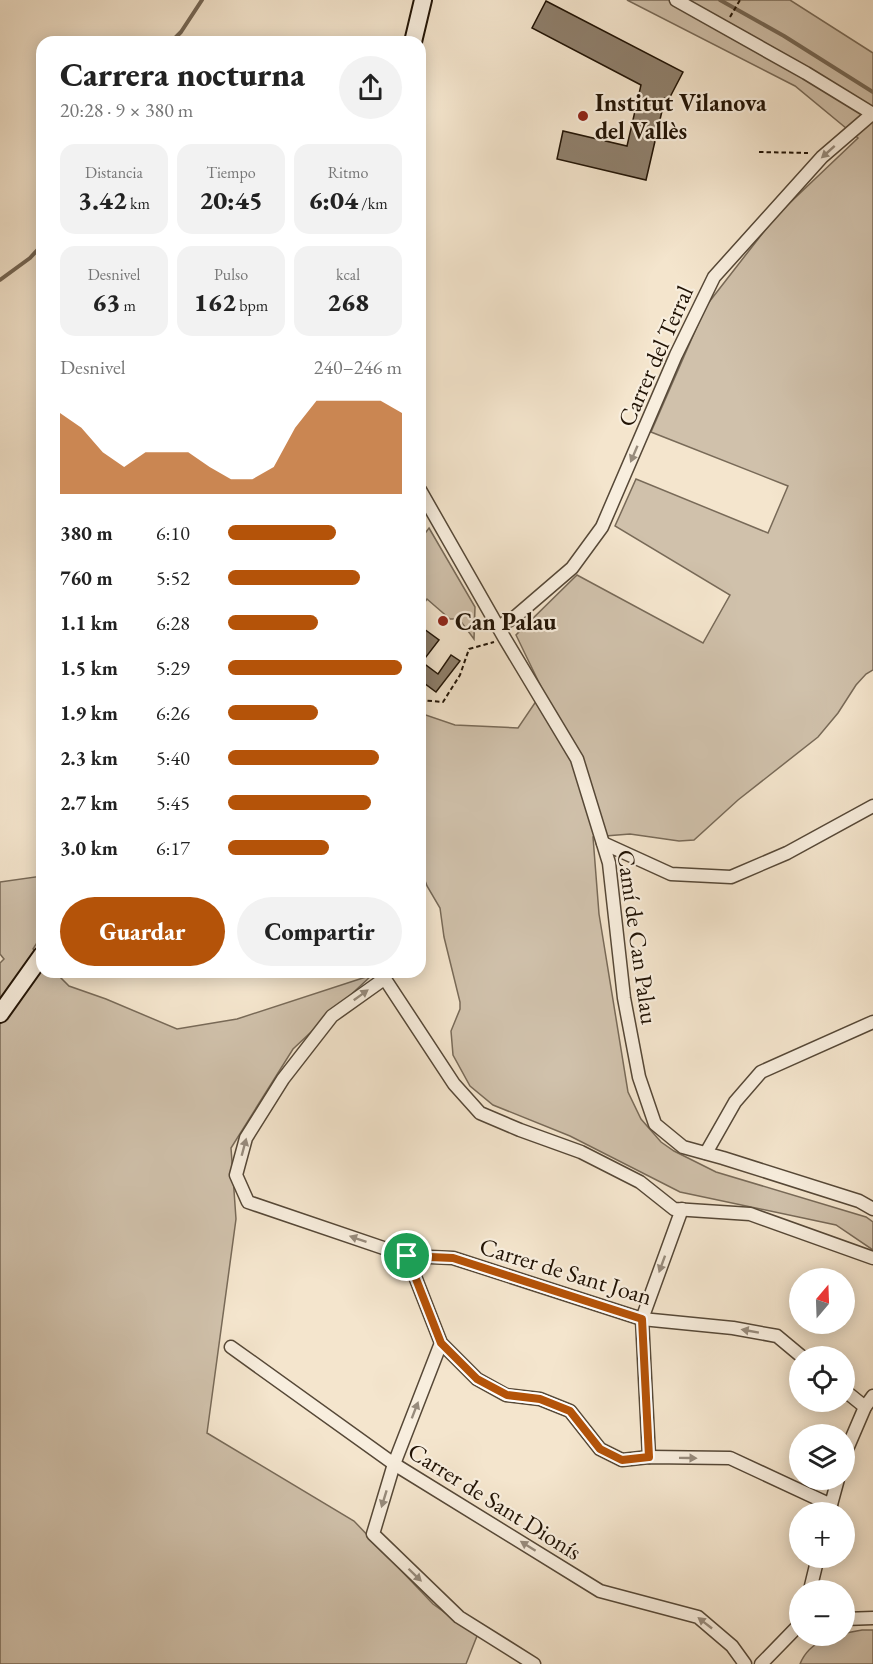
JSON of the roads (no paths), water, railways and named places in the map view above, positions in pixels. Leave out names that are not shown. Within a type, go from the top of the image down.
[{"type":"main road","points":[[414,36],[423,0]]},
{"type":"main road","points":[[0,1014],[36,963]]},
{"type":"street","points":[[676,0],[806,73],[873,114]]},
{"type":"street","name":"Carrer del Terral","points":[[498,627],[515,617],[572,568],[602,526],[676,355],[714,277],[822,157],[873,114]]},
{"type":"street","name":"Camí de Can Palau","points":[[426,501],[505,639],[578,759],[609,863],[624,998],[639,1077],[655,1124],[682,1148],[859,1201],[873,1209]]},
{"type":"street","points":[[603,843],[671,874],[732,877],[787,853],[873,806]]},
{"type":"street","name":"Carrer de Sant Joan","points":[[378,978],[332,1016],[283,1079],[246,1138],[236,1175],[248,1202],[407,1256],[453,1258],[642,1319],[733,1328],[777,1336],[789,1346]]},
{"type":"street","points":[[384,978],[454,1084],[480,1113],[581,1152],[640,1182],[674,1209],[750,1214],[873,1258]]},
{"type":"street","points":[[706,1154],[735,1102],[761,1072],[873,1023]]},
{"type":"street","points":[[649,1457],[642,1319],[682,1209]]},
{"type":"street","points":[[407,1256],[441,1343],[477,1379],[487,1385],[507,1395],[540,1399],[570,1411],[600,1449],[622,1460],[649,1457],[730,1458],[818,1502]]},
{"type":"street","points":[[441,1343],[394,1464],[373,1534],[459,1617],[534,1664]]},
{"type":"street","name":"Carrer de Sant Dionís","points":[[231,1347],[394,1464],[600,1591],[698,1617],[732,1646],[746,1664]]},
{"type":"street","points":[[855,1430],[865,1407],[873,1396]]},
{"type":"street","points":[[855,1399],[865,1407]]},
{"type":"street","points":[[855,1618],[873,1617]]},
{"type":"street","points":[[761,1664],[789,1635]]},
{"type":"waterway","points":[[177,36],[202,0]]},
{"type":"waterway","points":[[720,0],[784,36],[873,92]]},
{"type":"waterway","points":[[0,280],[36,252]]},
{"type":"place","name":"Institut Vilanova del Vallès","points":[[583,116]]},
{"type":"place","name":"Can Palau","points":[[443,621]]}]
